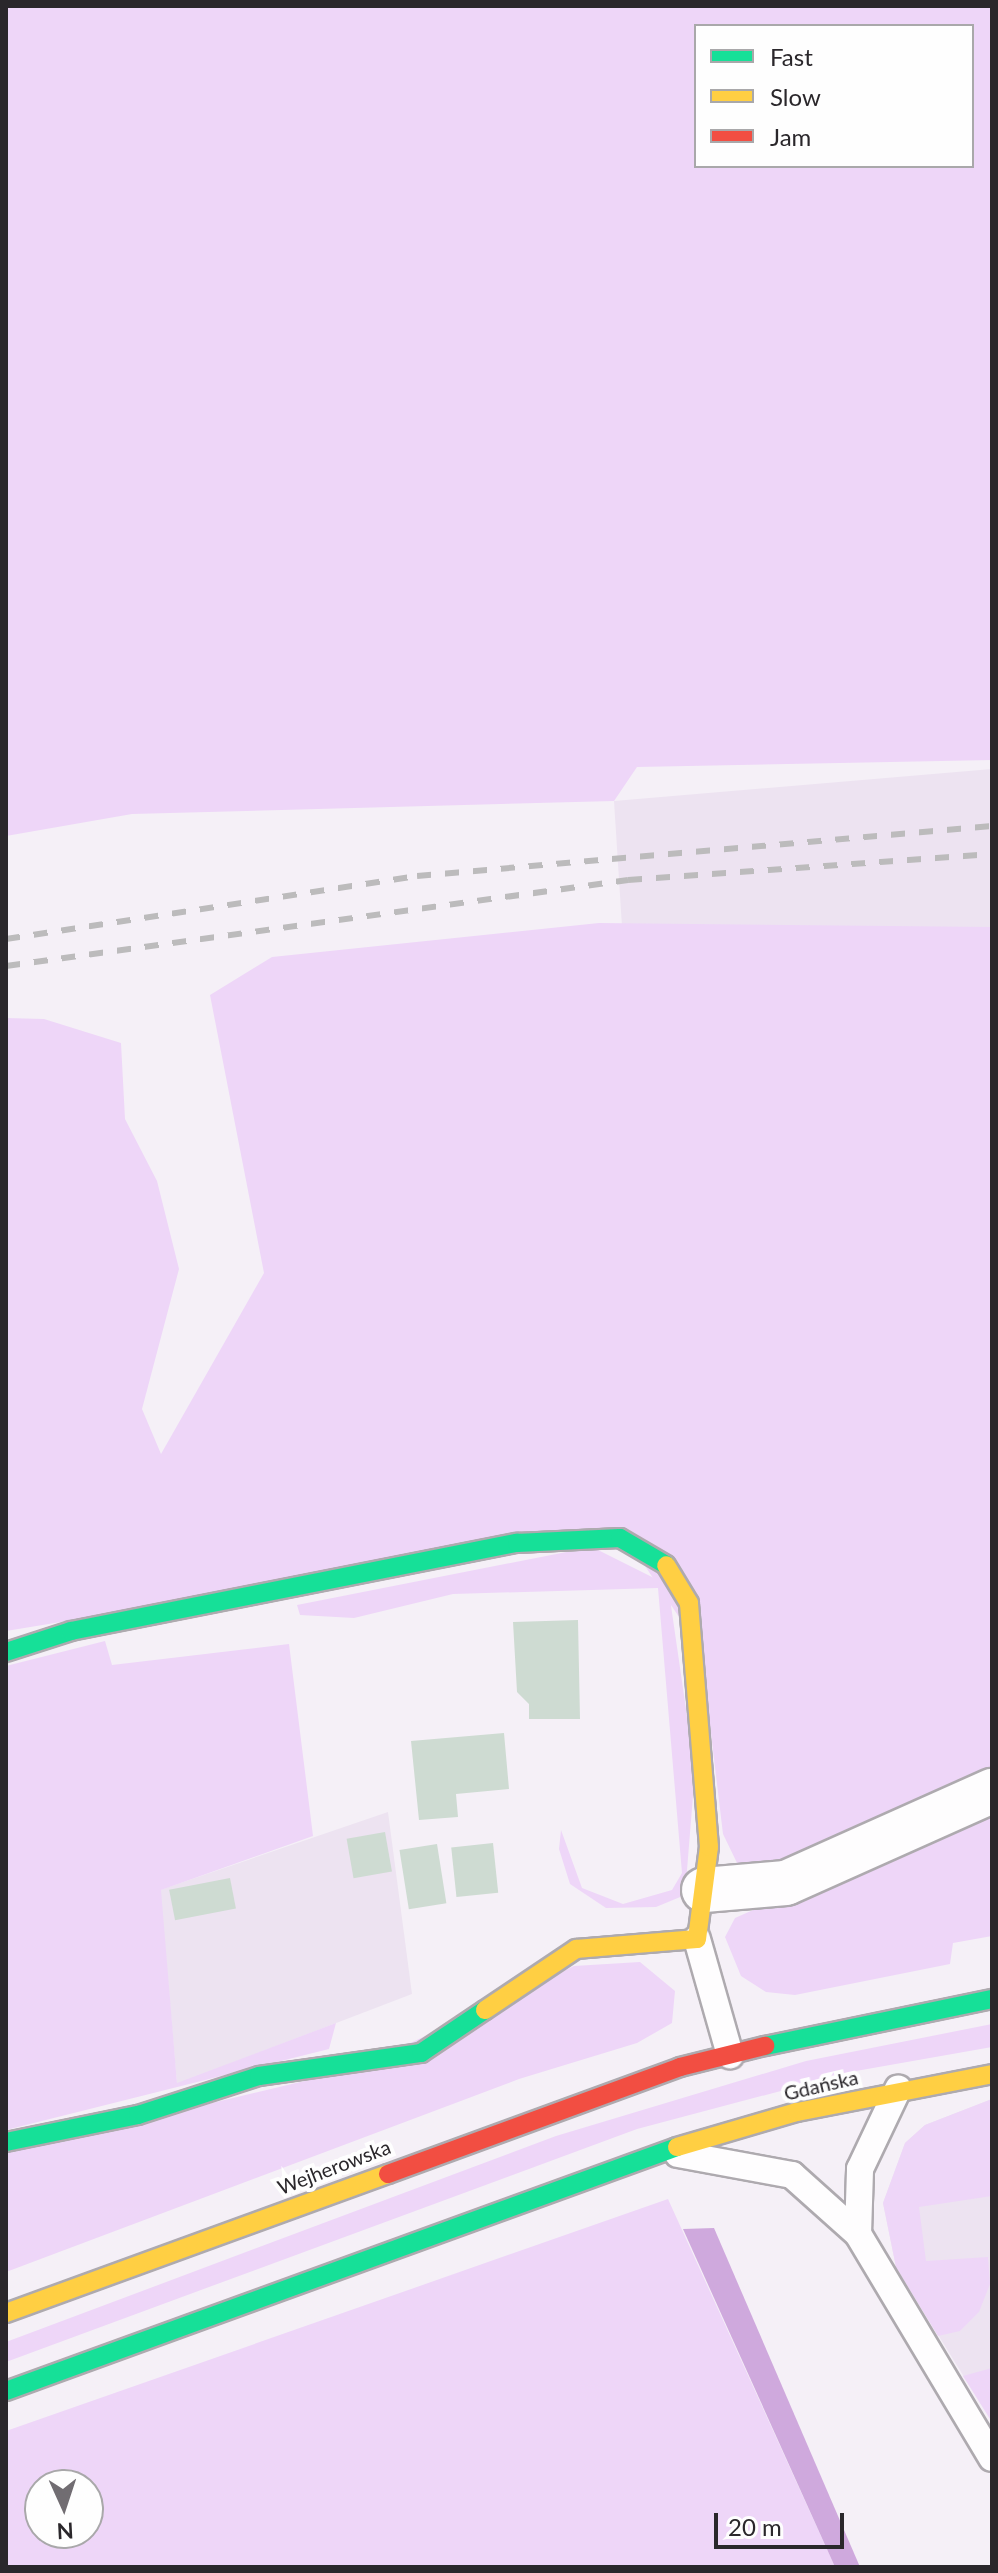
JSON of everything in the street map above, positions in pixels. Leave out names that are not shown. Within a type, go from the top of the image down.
[{"type":"main road","points":[[6,1652],[71,1631],[517,1543],[620,1538],[664,1561],[689,1603],[709,1847],[697,1939],[576,1949],[421,2053],[259,2076],[138,2115],[6,2142]]},
{"type":"main road","points":[[730,2055],[992,1999]]},
{"type":"main road","name":"Wejherowska","points":[[6,2313],[680,2067],[730,2055]]},
{"type":"main road","name":"Gdańska","points":[[663,2151],[898,2089],[992,2074]]},
{"type":"main road","points":[[6,2391],[663,2151]]},
{"type":"street","points":[[704,1890],[786,1883],[992,1791]]},
{"type":"lane","points":[[697,1939],[730,2055]]},
{"type":"lane","points":[[858,2234],[860,2169],[898,2089]]},
{"type":"lane","points":[[663,2151],[792,2175],[858,2234],[992,2458]]},
{"type":"shaded area","points":[[6,6],[992,6],[992,760],[637,767],[614,801],[132,814],[6,836]]},
{"type":"shaded area","points":[[992,769],[992,947],[623,942],[614,801]]},
{"type":"shaded area","points":[[599,923],[992,927],[992,1779],[777,1873],[739,1867],[723,1834],[701,1650],[621,1530],[6,1631],[6,1018],[44,1019],[121,1043],[125,1119],[157,1181],[179,1269],[142,1409],[161,1454],[264,1273],[210,995],[272,957]]},
{"type":"shaded area","points":[[592,1547],[668,1585],[695,1771],[685,1895],[656,1907],[606,1908],[570,1884],[559,1849],[561,1830],[582,1888],[623,1904],[672,1890],[682,1873],[658,1588],[453,1594],[354,1618],[300,1615],[297,1605]]},
{"type":"shaded area","points":[[105,1641],[112,1665],[289,1644],[313,1836],[161,1890],[177,2083],[336,2023],[329,2049],[6,2130],[6,1666]]},
{"type":"shaded area","points":[[992,1806],[992,1936],[953,1943],[950,1964],[795,1995],[766,1992],[741,1976],[725,1937],[735,1918]]},
{"type":"shaded area","points":[[388,1812],[412,1994],[177,2084],[160,1890]]},
{"type":"shaded area","points":[[640,1962],[675,1991],[672,2023],[637,2043],[519,2079],[6,2272],[6,2152],[355,2069],[574,1966]]},
{"type":"shaded area","points":[[992,2024],[992,2047],[856,2071],[637,2129],[6,2362],[6,2342],[556,2136],[806,2061]]},
{"type":"shaded area","points":[[992,2099],[992,2422],[896,2267],[883,2203],[905,2143],[925,2125]]},
{"type":"shaded area","points":[[992,2099],[992,2196],[919,2207],[926,2261],[988,2257],[990,2284],[979,2312],[960,2331],[938,2336],[896,2267],[883,2203],[905,2143],[925,2125]]},
{"type":"shaded area","points":[[668,2199],[835,2567],[6,2567],[6,2431]]},
{"type":"shaded area","points":[[714,2228],[860,2567],[835,2567],[683,2229]]},
{"type":"shaded area","points":[[992,2368],[992,2422],[963,2376]]},
{"type":"building","points":[[578,1620],[580,1719],[529,1719],[529,1704],[517,1692],[513,1622]]},
{"type":"building","points":[[504,1733],[509,1789],[456,1794],[458,1817],[419,1820],[411,1741]]},
{"type":"building","points":[[385,1832],[392,1871],[354,1878],[347,1839]]},
{"type":"building","points":[[493,1843],[498,1893],[456,1897],[451,1847]]},
{"type":"building","points":[[437,1844],[446,1903],[409,1909],[399,1850]]},
{"type":"building","points":[[230,1878],[236,1908],[175,1920],[169,1890]]},
{"type":"railway","points":[[6,939],[417,876],[992,826]]},
{"type":"railway","points":[[6,966],[628,880],[992,854]]},
{"type":"traffic: fast","points":[[6,1652],[71,1631],[517,1543],[620,1538],[666,1565]]},
{"type":"traffic: fast","points":[[765,2046],[992,1999]]},
{"type":"traffic: fast","points":[[6,2142],[138,2115],[259,2076],[421,2053],[485,2010]]},
{"type":"traffic: fast","points":[[6,2391],[677,2147]]},
{"type":"traffic: slow","points":[[485,2010],[576,1949],[697,1939],[709,1847],[689,1603],[666,1565]]},
{"type":"traffic: slow","points":[[677,2147],[797,2112],[992,2074]]},
{"type":"traffic: slow","points":[[6,2313],[388,2174]]},
{"type":"traffic: jam","points":[[388,2174],[680,2067],[765,2046]]}]
